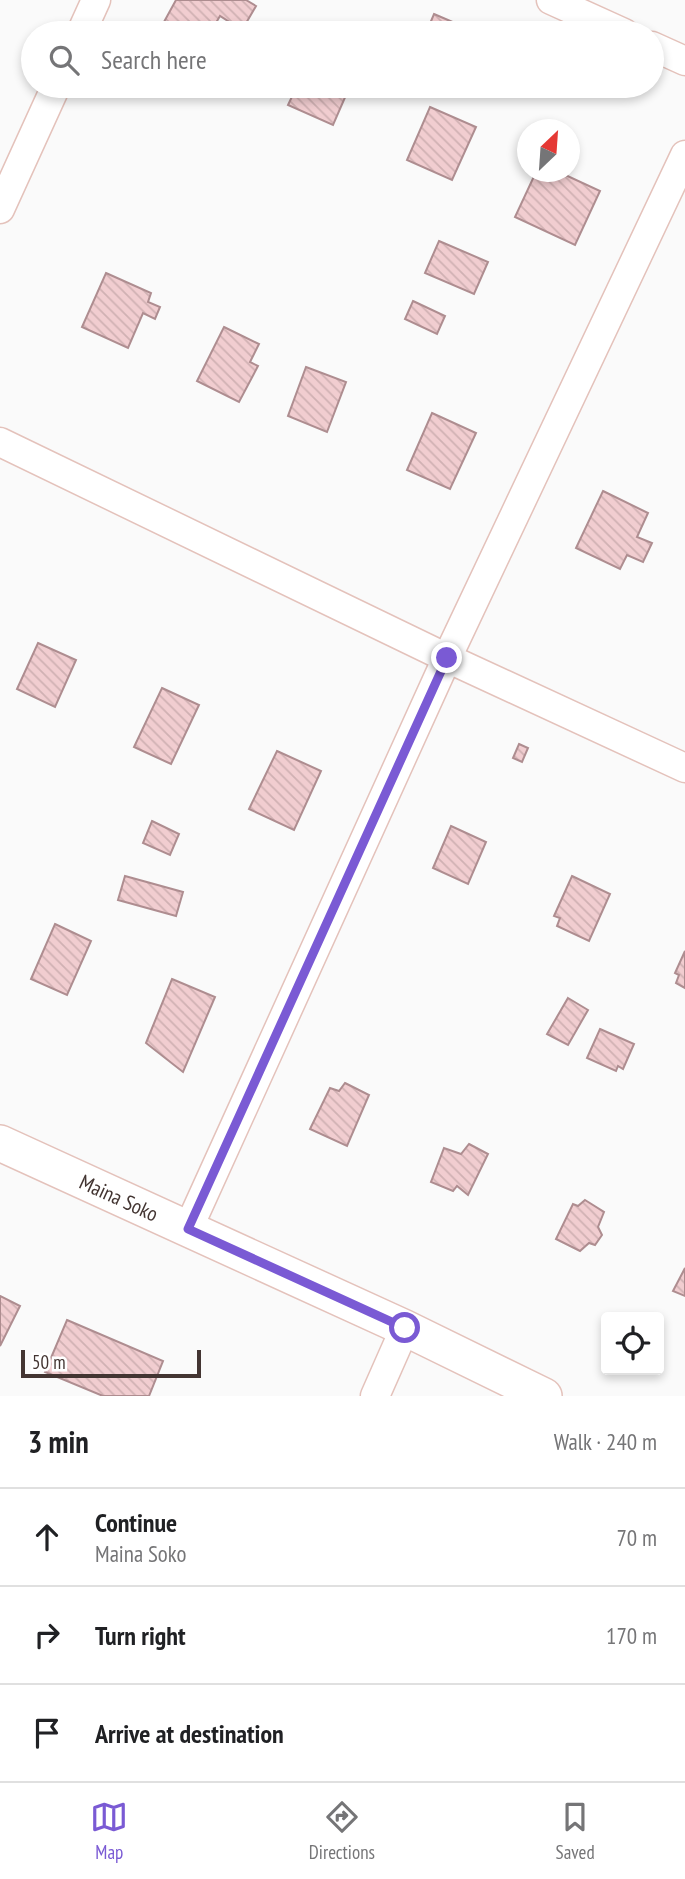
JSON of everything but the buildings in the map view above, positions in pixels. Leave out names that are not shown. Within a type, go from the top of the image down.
[{"type":"street","points":[[86,21],[96,0]]},
{"type":"street","points":[[551,0],[597,21]]},
{"type":"street","points":[[664,51],[685,61]]},
{"type":"street","points":[[0,209],[51,98]]},
{"type":"street","points":[[188,1229],[447,658],[685,155]]},
{"type":"street","points":[[0,442],[447,658],[685,768]]},
{"type":"street","name":"Maina Soko","points":[[0,1143],[405,1328],[544,1396]]},
{"type":"street","points":[[375,1396],[405,1328]]},
{"type":"route","points":[[405,1328],[188,1229],[447,658]]}]
